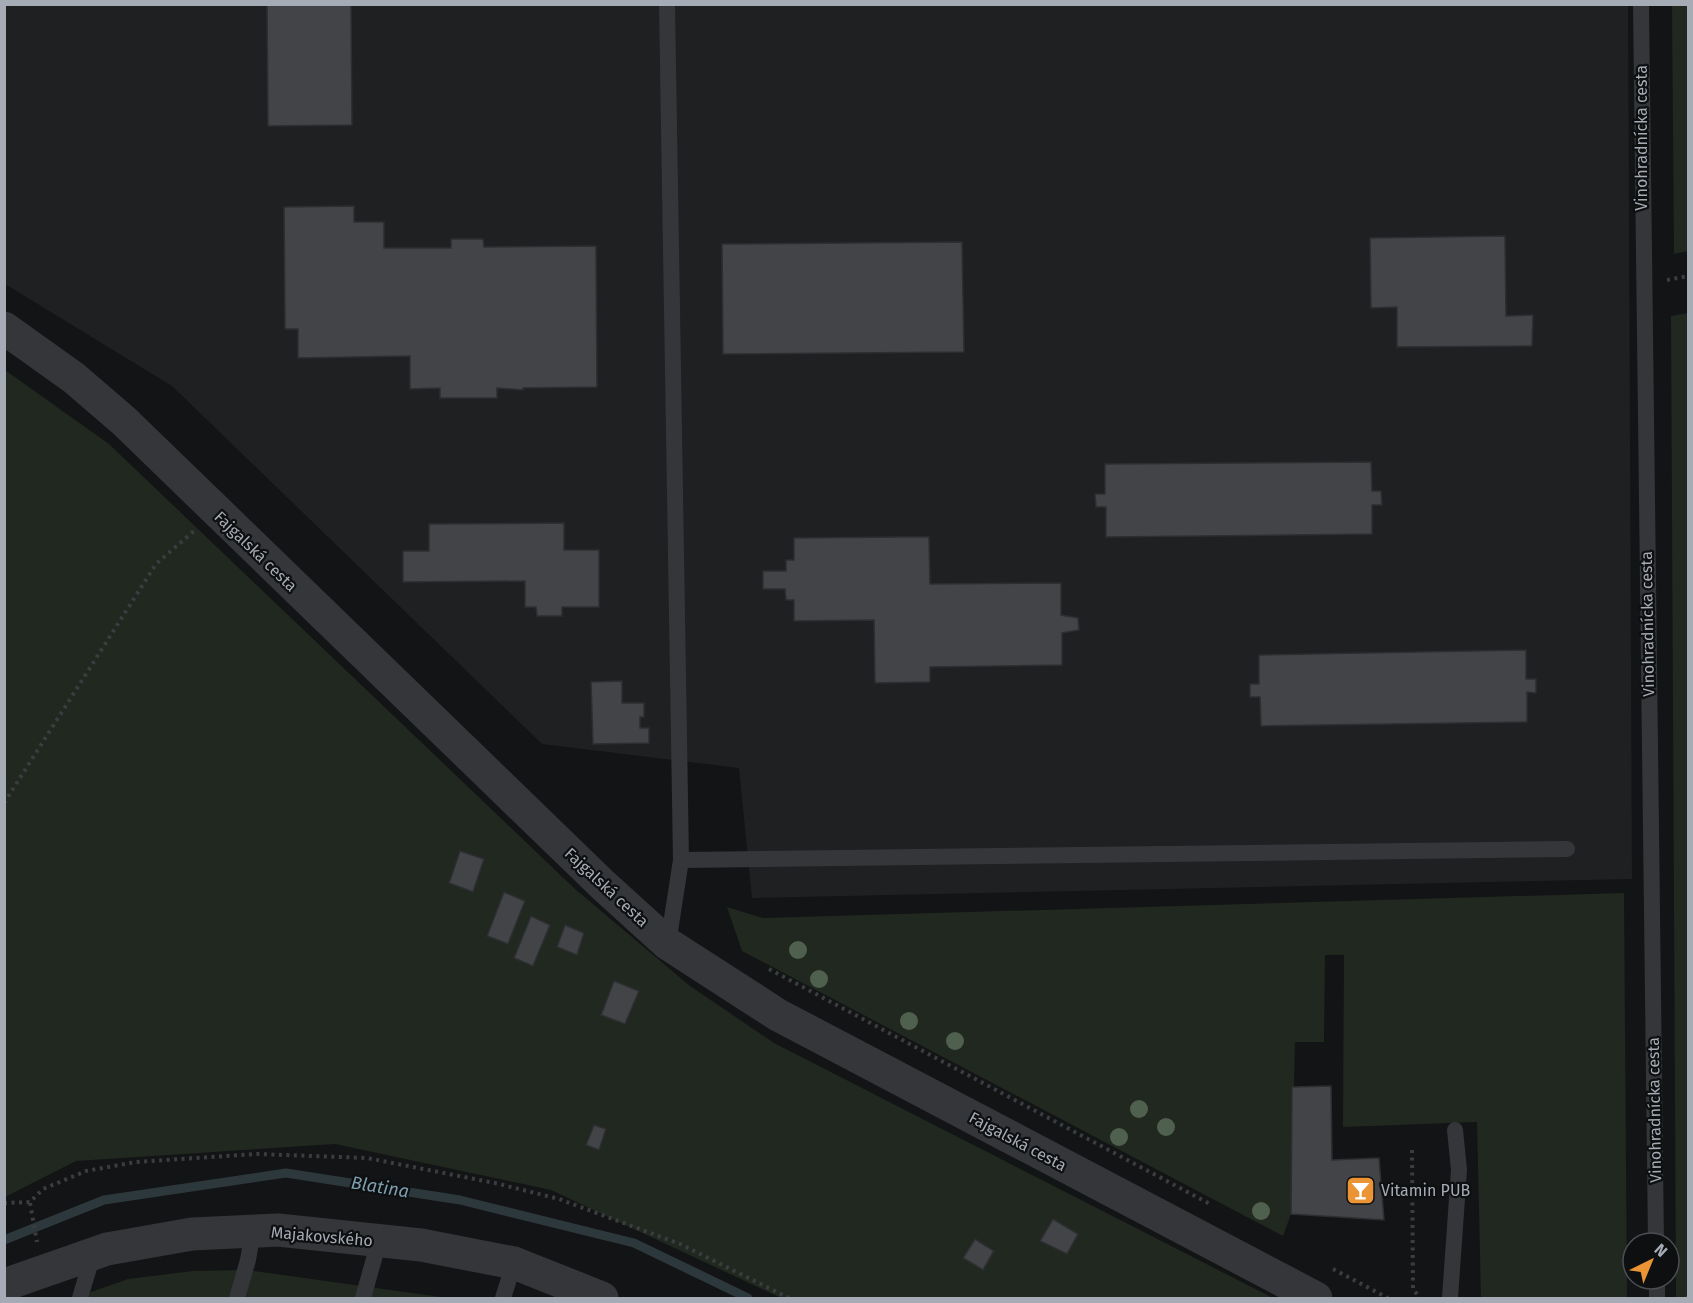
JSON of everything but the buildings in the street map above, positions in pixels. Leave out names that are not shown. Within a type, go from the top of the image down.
[{"type":"street","name":"Fajgalská cesta","points":[[4,328],[74,378],[124,422],[668,944],[778,1015],[1316,1299]]},
{"type":"street","name":"Majakovského","points":[[4,1285],[93,1254],[192,1234],[278,1230],[421,1245],[514,1263],[602,1299]]},
{"type":"lane","points":[[668,4],[681,860],[668,944]]},
{"type":"lane","name":"Vinohradnícka cesta","points":[[1641,4],[1656,1231]]},
{"type":"lane","points":[[681,860],[1567,849]]},
{"type":"lane","points":[[1450,1299],[1459,1170],[1455,1130]]},
{"type":"lane","points":[[237,1299],[253,1232]]},
{"type":"lane","points":[[363,1299],[379,1241]]},
{"type":"lane","points":[[81,1299],[93,1254]]},
{"type":"lane","points":[[503,1299],[514,1263]]},
{"type":"path","points":[[4,803],[156,564],[177,543],[217,513]]},
{"type":"path","points":[[764,966],[1211,1204]]},
{"type":"path","points":[[1412,1150],[1413,1288],[1420,1299]]},
{"type":"path","points":[[4,1203],[30,1202],[43,1189],[86,1171],[136,1162],[257,1154],[367,1158],[495,1183],[560,1199],[680,1244],[789,1299]]},
{"type":"path","points":[[30,1202],[36,1241]]},
{"type":"path","points":[[1326,1266],[1388,1299]]},
{"type":"shaded area","points":[[4,5],[1628,5],[1632,879],[752,898],[739,768],[542,744],[172,386],[5,284]]},
{"type":"shaded area","points":[[1672,5],[1688,5],[1688,251],[1674,254]]},
{"type":"shaded area","points":[[1688,313],[1688,1298],[1676,1298],[1676,1291],[1681,1291],[1681,1231],[1676,1231],[1671,316]]},
{"type":"shaded area","points":[[5,370],[109,444],[575,889],[690,986],[774,1043],[1273,1298],[781,1298],[551,1190],[335,1144],[76,1161],[5,1197]]},
{"type":"shaded area","points":[[1624,893],[1627,1231],[1621,1231],[1621,1291],[1627,1291],[1627,1298],[1481,1298],[1477,1122],[1343,1127],[1344,955],[1325,955],[1324,1042],[1295,1042],[1291,1214],[1283,1236],[742,951],[727,907],[763,918]]},
{"type":"shaded area","points":[[246,1270],[448,1298],[74,1298],[128,1279],[193,1271]]},
{"type":"waterway","name":"Blatina","points":[[4,1240],[104,1200],[286,1173],[460,1200],[634,1243],[748,1298]]},
{"type":"place","name":"Vitamin PUB","points":[[1360,1190]]}]
